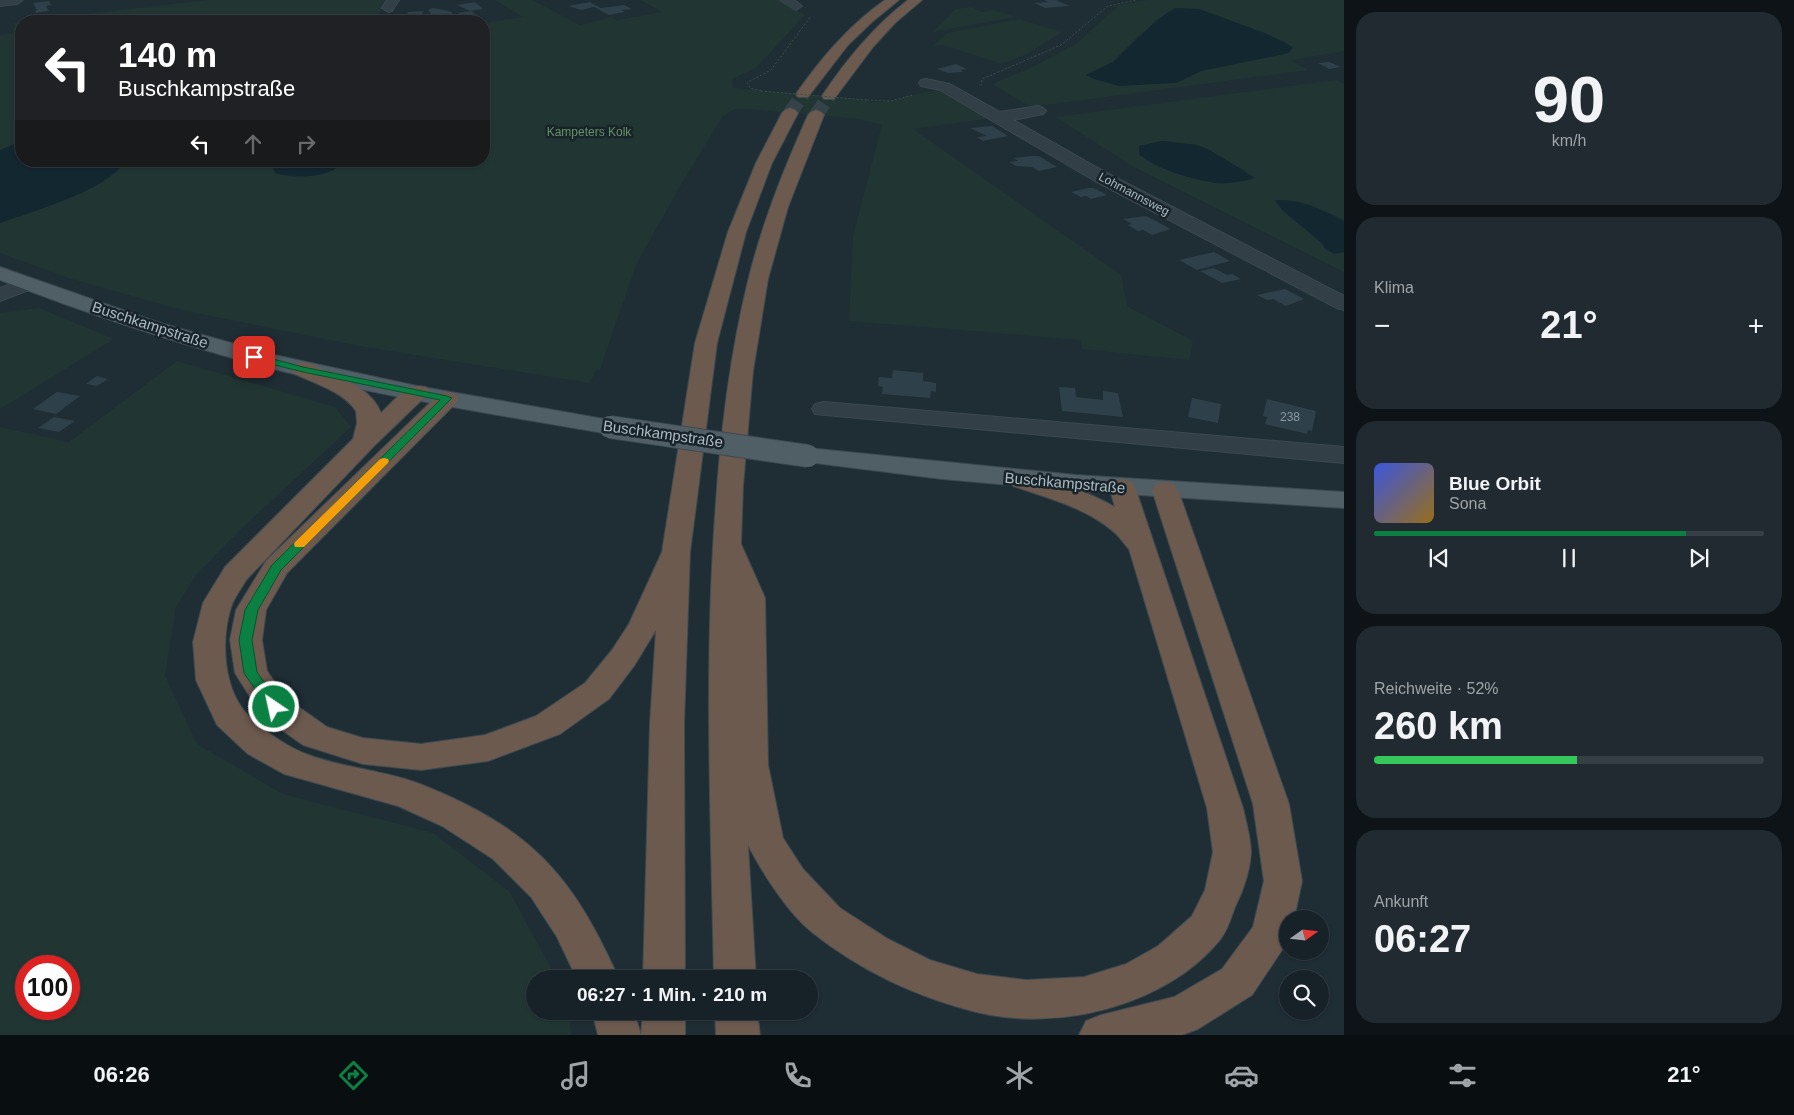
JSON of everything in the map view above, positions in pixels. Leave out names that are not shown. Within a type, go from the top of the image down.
[{"type":"highway","points":[[802,94],[818,71],[849,36],[893,0]]},
{"type":"highway","points":[[735,970],[724,655],[726,542],[736,404],[753,302],[773,225],[794,164],[822,106],[844,73],[870,40],[916,0]]},
{"type":"highway","points":[[664,970],[667,723],[676,552],[706,344],[737,232],[764,163],[790,113]]},
{"type":"highway","points":[[303,369],[357,398],[368,409],[370,425],[365,442]]},
{"type":"highway","points":[[432,395],[276,568],[251,610],[246,640],[251,673],[274,707],[315,736],[363,751],[421,757],[488,748],[548,725],[597,691],[623,658],[644,625],[676,552]]},
{"type":"highway","points":[[432,395],[365,442],[235,574],[218,603],[209,642],[212,680],[229,716],[260,745],[296,765],[407,794],[455,816],[506,848],[545,885],[572,925],[594,970]]},
{"type":"highway","points":[[1022,480],[1073,498],[1107,515],[1124,526],[1143,548]]},
{"type":"highway","points":[[726,542],[750,598],[753,775],[765,841],[789,880],[826,920],[874,952],[921,976],[977,993],[1026,999],[1084,996],[1136,980],[1172,959],[1206,928],[1224,890],[1232,852],[1225,808],[1122,487]]},
{"type":"highway","points":[[1101,1035],[1183,1015],[1237,982],[1271,934],[1283,881],[1271,804],[1165,490]]},
{"type":"highway","points":[[616,1020],[620,1035]]},
{"type":"highway","points":[[663,1035],[664,1020]]},
{"type":"highway","points":[[737,1020],[738,1035]]},
{"type":"main road","name":"Buschkampstraße","points":[[0,273],[128,320],[238,353],[303,369],[432,395],[610,427],[808,456],[1022,480],[1344,500]]},
{"type":"street","points":[[0,2],[17,0]]},
{"type":"street","name":"Lohmannsweg","points":[[926,83],[945,86],[1100,177],[1344,304]]},
{"type":"street","points":[[1000,117],[1038,111]]},
{"type":"street","points":[[0,295],[28,284]]},
{"type":"street","points":[[824,409],[1344,454]]},
{"type":"path","points":[[983,89],[980,85],[982,79],[1061,45],[1108,6],[1136,0]]},
{"type":"path","points":[[791,3],[811,16],[771,70],[748,82],[747,84],[750,88],[761,91],[891,101],[945,86]]},
{"type":"green space","points":[[208,0],[386,0],[378,15],[78,15]]},
{"type":"green space","name":"Kampeters Kolk","points":[[495,0],[532,0],[580,25],[611,17],[617,20],[663,12],[640,0],[779,0],[805,15],[756,68],[734,78],[732,81],[733,88],[868,100],[867,102],[887,101],[942,90],[993,118],[913,129],[1121,275],[1127,306],[1193,341],[1189,360],[1082,349],[1081,340],[849,321],[853,236],[882,125],[858,119],[748,109],[735,109],[722,117],[679,188],[636,265],[600,370],[596,370],[590,383],[365,347],[186,311],[71,279],[0,253],[0,35],[13,33],[14,23],[15,167],[490,167],[490,22],[523,17]]},
{"type":"green space","points":[[1147,0],[1344,0],[1344,51],[1291,60],[1308,70],[1031,107],[992,84],[1030,68],[1076,44],[1119,5]],"holes":[[[1199,9],[1285,42],[1288,53],[1201,71],[1176,83],[1086,75],[1113,62],[1135,39],[1168,12]]]},
{"type":"green space","points":[[971,7],[982,12],[994,10],[1015,17],[933,32],[955,9]]},
{"type":"green space","points":[[1019,19],[1062,32],[1027,54],[1002,64],[943,45],[933,46],[947,33]]},
{"type":"green space","points":[[1336,80],[1344,84],[1344,221],[1320,209],[1302,203],[1284,200],[1275,201],[1282,210],[1334,254],[1344,252],[1344,272],[1132,166],[1056,117]],"holes":[[[1162,141],[1197,145],[1246,171],[1246,181],[1214,181],[1182,175],[1159,165],[1139,146]]]},
{"type":"green space","points":[[39,308],[114,339],[0,409],[0,313]]},
{"type":"green space","points":[[177,361],[335,407],[351,427],[240,530],[196,575],[176,607],[165,676],[197,744],[283,794],[433,833],[509,891],[552,970],[526,970],[526,1020],[570,1020],[571,1035],[0,1035],[0,427],[69,442]]},
{"type":"water","points":[[1175,8],[1199,9],[1265,33],[1293,47],[1289,53],[1201,71],[1176,83],[1119,86],[1086,75],[1113,62],[1157,20]]},
{"type":"water","points":[[1162,141],[1197,145],[1210,150],[1255,178],[1230,183],[1207,182],[1165,169],[1139,154],[1139,146]]},
{"type":"water","points":[[15,144],[15,167],[121,167],[103,182],[86,191],[50,206],[0,223],[0,150]]},
{"type":"water","points":[[338,167],[322,174],[301,177],[275,173],[273,168]]},
{"type":"water","points":[[1275,200],[1302,203],[1320,209],[1344,221],[1344,252],[1334,254],[1325,249],[1322,243],[1282,210]]},
{"type":"building","points":[[1044,0],[1056,0],[1070,6],[1045,8],[1034,3],[1048,2]]},
{"type":"building","points":[[49,1],[51,5],[46,6],[49,11],[36,13],[35,11],[37,10],[33,3]]},
{"type":"building","points":[[475,2],[483,9],[470,11],[457,5]]},
{"type":"building","points":[[590,2],[601,8],[624,5],[632,9],[621,10],[625,12],[609,15],[594,7],[581,10],[568,6]]},
{"type":"building","points":[[432,8],[450,11],[453,14],[432,15],[428,10]]},
{"type":"building","points":[[423,11],[422,14],[418,15],[406,15],[408,12]]},
{"type":"building","points":[[471,11],[477,15],[460,15],[458,13]]},
{"type":"building","points":[[1329,62],[1341,67],[1329,69],[1318,63]]},
{"type":"building","points":[[956,64],[967,69],[961,70],[963,72],[948,73],[937,69]]},
{"type":"building","points":[[992,126],[1008,136],[983,141],[977,137],[987,136],[970,128]]},
{"type":"building","points":[[1039,156],[1057,167],[1039,171],[1032,167],[1016,166],[1009,162],[1018,161],[1014,158]]},
{"type":"building","points":[[1094,188],[1107,195],[1091,199],[1071,192]]},
{"type":"building","points":[[1146,216],[1170,229],[1152,235],[1127,225],[1132,224],[1123,219]]},
{"type":"building","points":[[1214,252],[1230,261],[1197,270],[1179,260]]},
{"type":"building","points":[[1214,268],[1227,275],[1232,274],[1241,279],[1222,283],[1200,271]]},
{"type":"building","points":[[1285,289],[1304,299],[1286,306],[1273,299],[1267,300],[1257,295]]},
{"type":"building","points":[[893,370],[923,373],[923,381],[936,383],[936,392],[931,391],[930,398],[882,394],[883,387],[878,386],[879,377],[892,378]]},
{"type":"building","points":[[97,376],[108,379],[97,386],[86,384]]},
{"type":"building","points":[[1059,387],[1075,388],[1076,397],[1103,400],[1103,391],[1118,393],[1123,417],[1062,411]]},
{"type":"building","points":[[57,392],[80,396],[56,414],[33,409]]},
{"type":"building","points":[[1192,398],[1221,404],[1218,423],[1188,417]]},
{"type":"building","points":[[1267,399],[1316,411],[1312,431],[1308,430],[1307,434],[1265,424],[1267,417],[1263,416]]},
{"type":"building","points":[[54,417],[75,421],[59,432],[38,428]]},
{"type":"tunnel","points":[[790,113],[803,94]]},
{"type":"tunnel","points":[[816,115],[829,96]]},
{"type":"slow traffic","points":[[300,544],[384,461]]},
{"type":"route","points":[[254,357],[303,369],[447,398],[276,568],[251,610],[246,640],[251,673],[274,707]]}]
